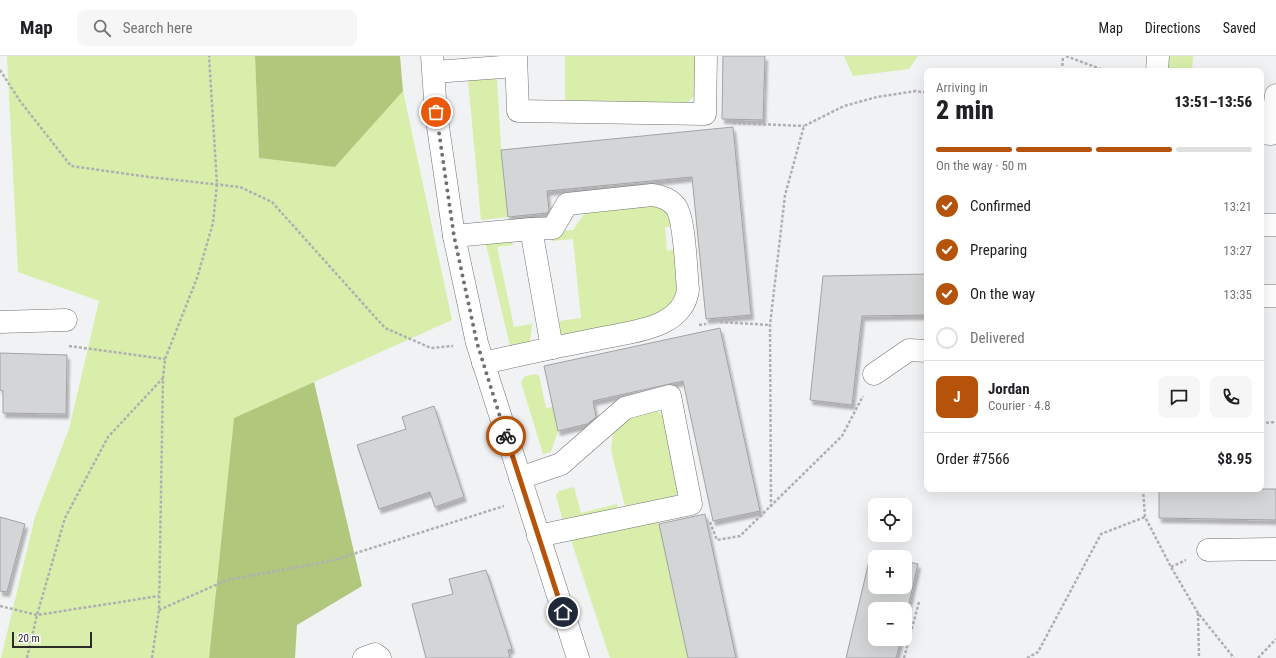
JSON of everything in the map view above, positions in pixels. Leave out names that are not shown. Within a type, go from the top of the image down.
[{"type":"street","points":[[578,658],[480,353],[454,236],[436,112],[433,64],[516,61],[518,111],[705,114],[706,56]]},
{"type":"street","points":[[1157,68],[1158,56]]},
{"type":"street","points":[[1264,133],[1271,134],[1276,95]]},
{"type":"street","points":[[454,236],[553,228],[567,204],[652,195],[660,196],[672,203],[677,208],[682,222],[688,289],[687,298],[684,305],[678,312],[666,320],[650,328],[552,348],[480,353]]},
{"type":"street","points":[[1264,225],[1276,225]]},
{"type":"street","points":[[531,229],[552,348]]},
{"type":"street","points":[[1264,296],[1276,296]]},
{"type":"street","points":[[0,322],[66,320]]},
{"type":"street","points":[[874,374],[909,350],[924,352]]},
{"type":"street","points":[[520,478],[561,464],[624,408],[670,396],[692,504],[538,536]]},
{"type":"street","points":[[1208,550],[1276,549]]},
{"type":"street","points":[[364,658],[376,654],[380,658]]},
{"type":"path","points":[[152,658],[159,610],[163,378],[165,359],[197,278],[213,223],[217,184],[210,56]]},
{"type":"path","points":[[1062,68],[1064,56],[1098,68]]},
{"type":"path","points":[[0,70],[20,101],[71,166],[149,177],[240,187],[272,202],[385,328],[431,348],[480,353]]},
{"type":"path","points":[[733,123],[804,126],[844,106],[908,92],[916,91],[924,92]]},
{"type":"path","points":[[771,507],[770,325],[784,195],[804,126]]},
{"type":"path","points":[[720,322],[770,325]]},
{"type":"path","points":[[63,345],[165,359]]},
{"type":"path","points":[[710,522],[717,540],[740,536],[842,436],[874,374]]},
{"type":"path","points":[[27,658],[36,615],[65,518],[108,437],[163,378]]},
{"type":"path","points":[[1264,423],[1276,422]]},
{"type":"path","points":[[1143,492],[1145,517],[1171,567],[1198,613],[1234,658]]},
{"type":"path","points":[[159,610],[227,580],[331,561],[526,498]]},
{"type":"path","points":[[1027,658],[1038,652],[1101,534],[1145,517]]},
{"type":"path","points":[[0,606],[36,615],[159,596]]},
{"type":"path","points":[[904,658],[919,602]]},
{"type":"path","points":[[1198,613],[1199,658]]},
{"type":"path","points":[[1258,658],[1276,639]]},
{"type":"green space","points":[[7,56],[255,56],[259,158],[335,167],[403,91],[452,320],[234,418],[209,658],[1,658],[35,517],[69,429],[99,301],[18,272]]},
{"type":"green space","points":[[255,56],[400,56],[403,91],[335,167],[259,158]]},
{"type":"green space","points":[[565,56],[695,56],[694,96],[683,107],[565,105]]},
{"type":"green space","points":[[844,56],[918,56],[909,69],[853,76]]},
{"type":"green space","points":[[1169,56],[1193,56],[1192,68],[1168,68]]},
{"type":"green space","points":[[497,78],[501,149],[508,217],[481,220],[468,80]]},
{"type":"green space","points":[[657,205],[667,212],[674,226],[665,227],[667,251],[676,249],[677,298],[657,318],[562,337],[559,321],[581,318],[573,239],[552,241],[551,232],[573,230],[587,210]]},
{"type":"green space","points":[[511,238],[513,245],[497,247],[514,327],[532,324],[530,342],[510,346],[485,240]]},
{"type":"green space","points":[[535,374],[539,376],[546,408],[553,407],[558,431],[551,452],[543,454],[521,382],[525,376]]},
{"type":"green space","points":[[314,382],[362,586],[297,625],[295,658],[209,658],[234,418]]},
{"type":"green space","points":[[655,409],[666,418],[679,492],[670,499],[626,510],[611,450],[614,427],[624,417]]},
{"type":"green space","points":[[574,487],[581,513],[617,504],[619,511],[564,525],[556,495],[559,491]]},
{"type":"green space","points":[[658,518],[688,658],[610,658],[571,540]]},
{"type":"building","points":[[723,56],[765,56],[763,120],[722,119]]},
{"type":"building","points":[[733,127],[751,315],[706,319],[692,177],[547,191],[549,211],[547,213],[508,217],[501,150]]},
{"type":"building","points":[[924,274],[924,315],[862,316],[852,405],[810,400],[823,276]]},
{"type":"building","points":[[720,328],[760,511],[713,521],[683,381],[593,401],[596,417],[587,424],[558,431],[544,366]]},
{"type":"building","points":[[0,353],[67,355],[66,414],[3,413],[3,391],[0,390]]},
{"type":"building","points":[[434,406],[464,497],[435,507],[430,492],[379,509],[357,445],[406,429],[402,417]]},
{"type":"building","points":[[1264,489],[1276,489],[1276,520],[1159,518],[1159,492],[1264,492]]},
{"type":"building","points":[[705,514],[736,658],[688,658],[659,524]]},
{"type":"building","points":[[0,517],[25,524],[7,592],[0,591]]},
{"type":"building","points":[[912,563],[918,564],[912,590]]},
{"type":"building","points":[[868,566],[868,594],[911,594],[909,602],[868,602],[868,646],[899,646],[896,658],[846,658]]},
{"type":"building","points":[[486,570],[512,649],[508,650],[510,658],[426,658],[412,604],[453,594],[449,579]]},
{"type":"way so far","points":[[436,112],[454,236],[477,343],[506,436]]},
{"type":"route","points":[[506,436],[563,612]]}]
